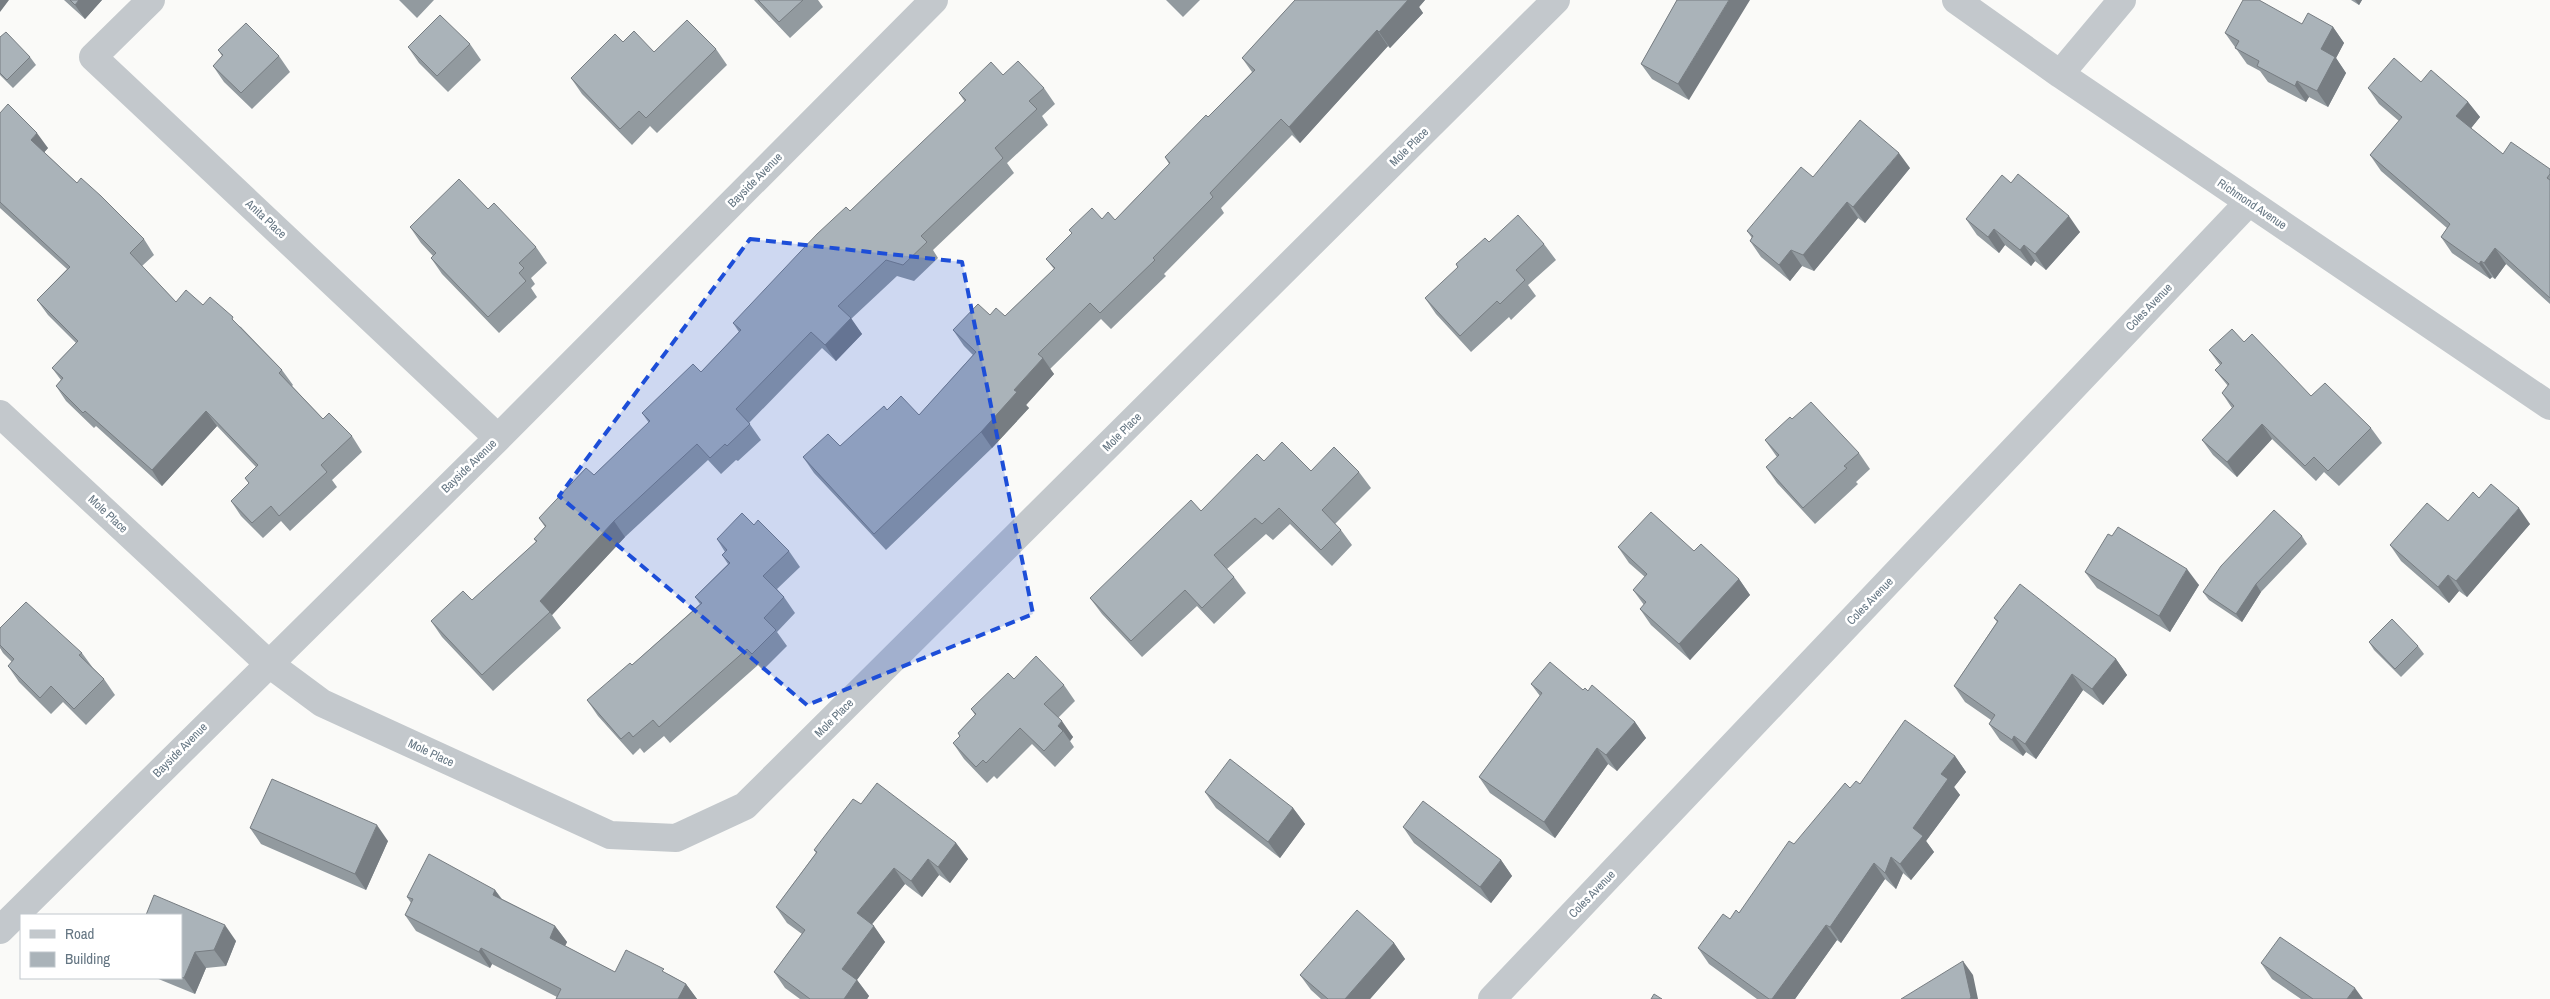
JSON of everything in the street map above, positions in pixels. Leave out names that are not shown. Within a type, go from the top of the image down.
[{"type":"street","name":"Anita Place","points":[[151,0],[93,56],[498,438]]},
{"type":"street","name":"Bayside Avenue","points":[[0,930],[268,663],[498,438],[934,0]]},
{"type":"street","name":"Mole Place","points":[[0,414],[268,663],[322,703],[610,835],[676,838],[745,806],[1556,0]]},
{"type":"street","name":"Richmond Avenue","points":[[1956,0],[2060,74],[2550,406]]},
{"type":"street","points":[[2060,74],[2122,0]]},
{"type":"street","name":"Coles Avenue","points":[[1492,999],[2249,202]]},
{"type":"highlighted area","points":[[750,239],[962,262],[1033,614],[807,705],[559,496]]},
{"type":"building","points":[[70,0],[79,0],[75,5]]},
{"type":"building","points":[[758,0],[803,0],[779,22]]},
{"type":"building","points":[[1295,0],[1408,0],[1379,32],[1377,30],[1289,127],[1281,119],[1210,193],[1213,197],[1153,258],[1155,260],[1100,313],[1090,303],[1038,354],[1043,358],[1014,390],[1017,392],[981,432],[874,534],[803,457],[828,434],[840,446],[884,406],[887,410],[901,396],[919,415],[976,352],[953,330],[978,304],[990,315],[996,308],[1005,316],[1055,268],[1046,259],[1072,233],[1069,230],[1092,208],[1102,219],[1108,212],[1115,220],[1170,163],[1165,157],[1206,115],[1208,117],[1255,70],[1242,58]]},
{"type":"building","points":[[1677,0],[1729,0],[1678,84],[1641,64]]},
{"type":"building","points":[[2243,0],[2259,0],[2302,24],[2308,13],[2333,27],[2321,49],[2335,57],[2317,91],[2297,81],[2295,86],[2257,66],[2259,61],[2235,48],[2239,41],[2225,33]]},
{"type":"building","points":[[440,15],[470,44],[437,76],[408,47]]},
{"type":"building","points":[[687,20],[716,49],[646,118],[639,111],[620,129],[571,78],[615,34],[623,42],[634,31],[654,52]]},
{"type":"building","points":[[246,23],[279,56],[241,93],[213,66],[223,55],[218,50]]},
{"type":"building","points":[[6,32],[30,57],[7,80],[0,73],[0,37]]},
{"type":"building","points":[[2394,58],[2421,82],[2431,70],[2468,102],[2456,116],[2503,154],[2511,142],[2550,169],[2550,174],[2547,178],[2550,180],[2550,298],[2495,248],[2484,263],[2481,261],[2479,264],[2441,237],[2450,224],[2370,155],[2402,117],[2368,88]]},
{"type":"building","points":[[1018,61],[1044,88],[1029,101],[1037,109],[995,148],[1003,158],[921,236],[927,242],[903,265],[886,260],[838,306],[851,318],[825,345],[811,332],[736,409],[750,424],[727,446],[725,444],[710,458],[697,444],[614,521],[540,601],[550,612],[482,675],[431,621],[463,591],[472,600],[537,541],[534,539],[546,526],[539,518],[586,468],[594,475],[650,421],[642,413],[693,364],[701,372],[741,330],[733,323],[817,234],[846,207],[850,211],[966,100],[959,93],[991,62],[1003,75]]},
{"type":"building","points":[[8,104],[37,133],[31,140],[77,183],[81,178],[144,239],[130,253],[176,302],[186,290],[203,305],[210,297],[233,317],[232,319],[282,370],[279,373],[323,419],[329,413],[352,436],[321,465],[327,472],[279,516],[271,506],[252,523],[231,501],[249,483],[245,478],[258,465],[206,411],[152,470],[85,411],[83,413],[56,386],[63,378],[52,368],[78,341],[37,300],[70,267],[0,202],[0,113]]},
{"type":"building","points":[[1860,120],[1899,153],[1853,207],[1847,202],[1803,255],[1791,250],[1779,265],[1750,241],[1753,236],[1747,231],[1801,167],[1813,177]]},
{"type":"building","points":[[2018,174],[2069,216],[2035,254],[2024,245],[2020,250],[1994,229],[1988,237],[1966,219],[2002,175],[2011,183]]},
{"type":"building","points":[[459,179],[488,209],[494,203],[536,247],[519,263],[524,268],[519,273],[526,281],[488,317],[431,258],[436,253],[410,227]]},
{"type":"building","points":[[1518,215],[1544,244],[1516,270],[1525,280],[1500,304],[1497,301],[1460,336],[1425,298],[1458,267],[1456,264],[1485,238],[1489,242]]},
{"type":"building","points":[[2232,329],[2244,342],[2252,334],[2311,396],[2325,383],[2371,428],[2328,471],[2314,457],[2305,466],[2262,424],[2227,462],[2202,440],[2234,406],[2222,393],[2229,384],[2215,370],[2222,363],[2209,350]]},
{"type":"building","points":[[1811,402],[1859,453],[1844,466],[1847,468],[1803,508],[1766,467],[1779,455],[1765,440],[1790,417],[1792,419]]},
{"type":"building","points":[[1282,442],[1311,471],[1334,447],[1359,472],[1322,510],[1341,530],[1321,550],[1279,508],[1262,524],[1255,518],[1214,555],[1234,577],[1202,608],[1185,590],[1131,641],[1090,598],[1191,500],[1201,511],[1257,454],[1264,461]]},
{"type":"building","points":[[2491,484],[2519,508],[2456,581],[2448,575],[2438,587],[2390,545],[2427,503],[2448,521],[2473,492],[2479,498]]},
{"type":"building","points":[[2274,510],[2302,536],[2256,584],[2236,614],[2203,592],[2221,566]]},
{"type":"building","points":[[1651,512],[1694,551],[1701,544],[1739,579],[1679,644],[1640,609],[1646,602],[1633,590],[1647,574],[1618,547]]},
{"type":"building","points":[[742,513],[754,525],[758,520],[789,551],[763,576],[784,597],[764,618],[776,630],[752,654],[747,649],[659,727],[653,720],[633,737],[629,732],[621,739],[587,700],[630,663],[632,665],[702,603],[695,597],[730,563],[722,555],[727,550],[717,539]]},
{"type":"building","points":[[2118,527],[2187,569],[2159,616],[2085,572],[2108,534],[2112,536]]},
{"type":"building","points":[[2020,584],[2116,659],[2092,689],[2072,674],[2025,744],[2014,736],[2012,740],[1989,724],[1995,715],[1954,686],[1998,621],[1994,618]]},
{"type":"building","points":[[26,602],[82,653],[79,655],[104,679],[74,709],[51,686],[40,698],[8,666],[14,659],[0,645],[0,628]]},
{"type":"building","points":[[2392,619],[2418,646],[2395,669],[2369,642]]},
{"type":"building","points":[[1036,656],[1064,685],[1044,704],[1062,721],[1058,726],[1063,731],[1044,751],[1020,728],[986,763],[983,760],[976,767],[953,743],[960,736],[958,733],[976,714],[971,709],[1008,673],[1014,679]]},
{"type":"building","points":[[1550,662],[1583,690],[1585,688],[1588,691],[1592,685],[1635,722],[1606,755],[1597,748],[1544,822],[1479,777],[1542,693],[1531,684]]},
{"type":"building","points":[[1905,720],[1955,756],[1941,774],[1948,779],[1913,828],[1923,836],[1900,864],[1891,857],[1885,873],[1874,863],[1830,927],[1826,925],[1772,999],[1769,999],[1698,948],[1723,914],[1730,919],[1736,910],[1739,913],[1789,841],[1794,844],[1845,783],[1850,788],[1856,781],[1860,784]]},
{"type":"building","points":[[1230,759],[1293,808],[1268,842],[1205,792]]},
{"type":"building","points":[[272,779],[377,825],[355,874],[250,828]]},
{"type":"building","points":[[877,783],[956,843],[938,867],[928,859],[911,881],[894,868],[857,913],[874,926],[842,969],[857,980],[844,999],[810,999],[774,972],[805,930],[776,907],[817,852],[814,850],[853,799],[861,804]]},
{"type":"building","points":[[1423,801],[1501,860],[1480,887],[1403,827]]},
{"type":"building","points":[[429,854],[495,890],[493,895],[555,926],[550,938],[615,972],[626,950],[664,969],[662,971],[686,984],[678,999],[556,999],[561,989],[481,948],[479,952],[405,915],[413,899],[407,897]]},
{"type":"building","points":[[154,895],[225,925],[214,950],[195,952],[184,978],[182,977],[182,914],[146,914]]},
{"type":"building","points":[[1357,910],[1394,943],[1345,999],[1328,999],[1300,975]]},
{"type":"building","points":[[2280,937],[2355,988],[2347,999],[2313,999],[2261,963]]},
{"type":"building","points":[[1963,961],[1970,999],[1901,999]]},
{"type":"building","points":[[1654,994],[1662,999],[1651,999]]}]
